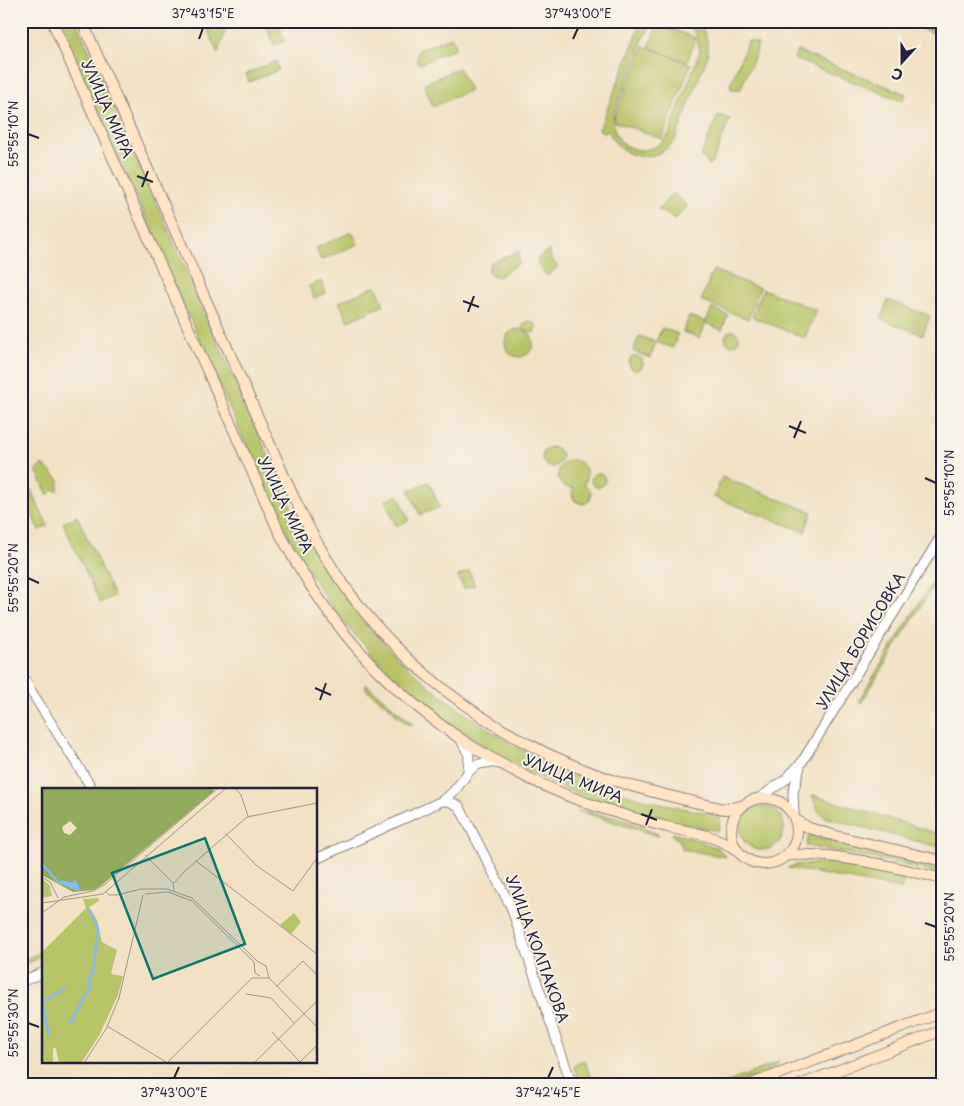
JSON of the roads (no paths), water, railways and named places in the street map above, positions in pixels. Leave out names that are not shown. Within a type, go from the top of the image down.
[{"type":"main road","name":"УЛИЦА МИРА","points":[[52,21],[278,532],[331,616],[369,661],[417,705],[440,724],[501,764],[537,783],[586,803],[639,820],[716,838],[735,849]]},
{"type":"main road","name":"УЛИЦА МИРА","points":[[82,21],[293,496],[324,556],[369,616],[404,654],[436,684],[492,723],[551,756],[609,779],[638,788],[719,808],[742,806]]},
{"type":"main road","points":[[795,818],[795,840],[784,856],[771,864],[758,864],[742,857],[735,849],[731,828],[734,818],[742,806],[749,800],[767,797],[782,803],[795,818],[809,828],[943,861]]},
{"type":"main road","points":[[784,856],[804,855],[840,859],[943,879]]},
{"type":"main road","points":[[749,1085],[943,1012]]},
{"type":"main road","points":[[800,1085],[943,1030]]},
{"type":"street","name":"УЛИЦА БОРИСОВКА","points":[[761,797],[785,780],[802,762],[943,533]]},
{"type":"street","points":[[21,675],[92,788]]},
{"type":"street","points":[[460,738],[469,755],[468,772]]},
{"type":"street","name":"УЛИЦА БОРИСОВКА","points":[[795,818],[792,792],[802,762]]},
{"type":"street","points":[[318,858],[442,801],[460,786],[473,767],[482,763],[501,764]]},
{"type":"street","points":[[460,786],[458,797],[461,809]]},
{"type":"street","points":[[442,801],[453,802],[461,809]]},
{"type":"street","name":"УЛИЦА КОЛПАКОВА","points":[[461,809],[510,907],[572,1085]]},
{"type":"street","points":[[21,982],[42,973]]},
{"type":"railway","points":[[933,1085],[943,1082]]}]
